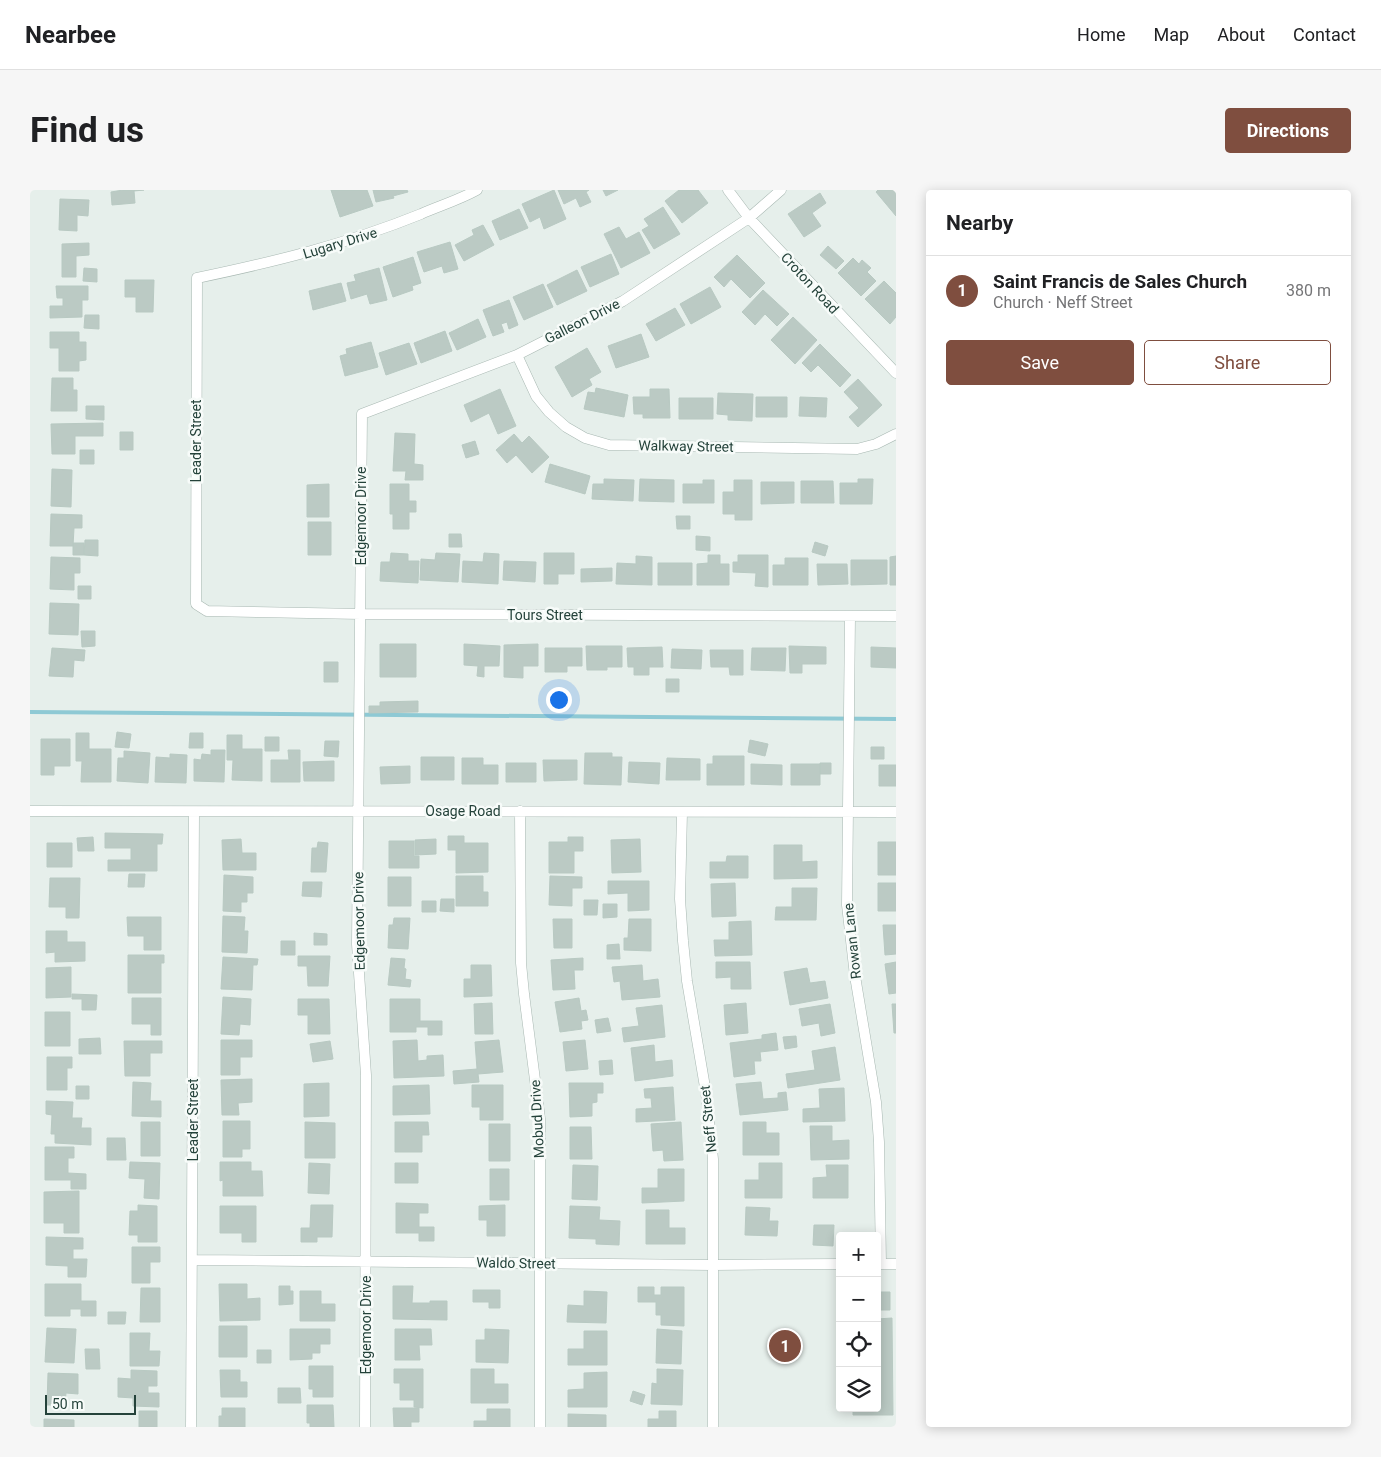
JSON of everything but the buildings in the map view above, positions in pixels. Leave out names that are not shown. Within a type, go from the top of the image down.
[{"type":"street","name":"Lugary Drive","points":[[197,278],[267,264],[321,250],[382,230],[477,190]]},
{"type":"street","name":"Croton Road","points":[[728,190],[749,218],[896,373]]},
{"type":"street","name":"Galleon Drive","points":[[362,414],[517,355],[623,301],[749,218],[781,190]]},
{"type":"street","name":"Leader Street","points":[[196,604],[197,278]]},
{"type":"street","name":"Walkway Street","points":[[517,355],[536,396],[549,412],[566,427],[585,438],[608,445],[857,449],[876,444],[896,434]]},
{"type":"street","name":"Edgemoor Drive","points":[[362,414],[358,944],[366,1076],[367,1262],[365,1427]]},
{"type":"street","name":"Tours Street","points":[[196,604],[208,611],[361,614],[896,616]]},
{"type":"street","name":"Rowan Lane","points":[[850,616],[847,905],[855,976],[876,1102],[880,1142],[879,1232]]},
{"type":"street","name":"Osage Road","points":[[30,812],[896,812]]},
{"type":"street","name":"Leader Street","points":[[191,1427],[194,812]]},
{"type":"street","name":"Mobud Drive","points":[[520,812],[521,963],[540,1119],[540,1427]]},
{"type":"street","name":"Neff Street","points":[[682,812],[680,899],[683,940],[687,981],[711,1127],[713,1159],[713,1427]]},
{"type":"street","name":"Waldo Street","points":[[192,1260],[541,1264],[836,1264]]},
{"type":"street","points":[[881,1264],[896,1264]]},
{"type":"waterway","points":[[30,712],[896,719]]},
{"type":"place","name":"Saint Francis de Sales Church","points":[[785,1346]]}]
